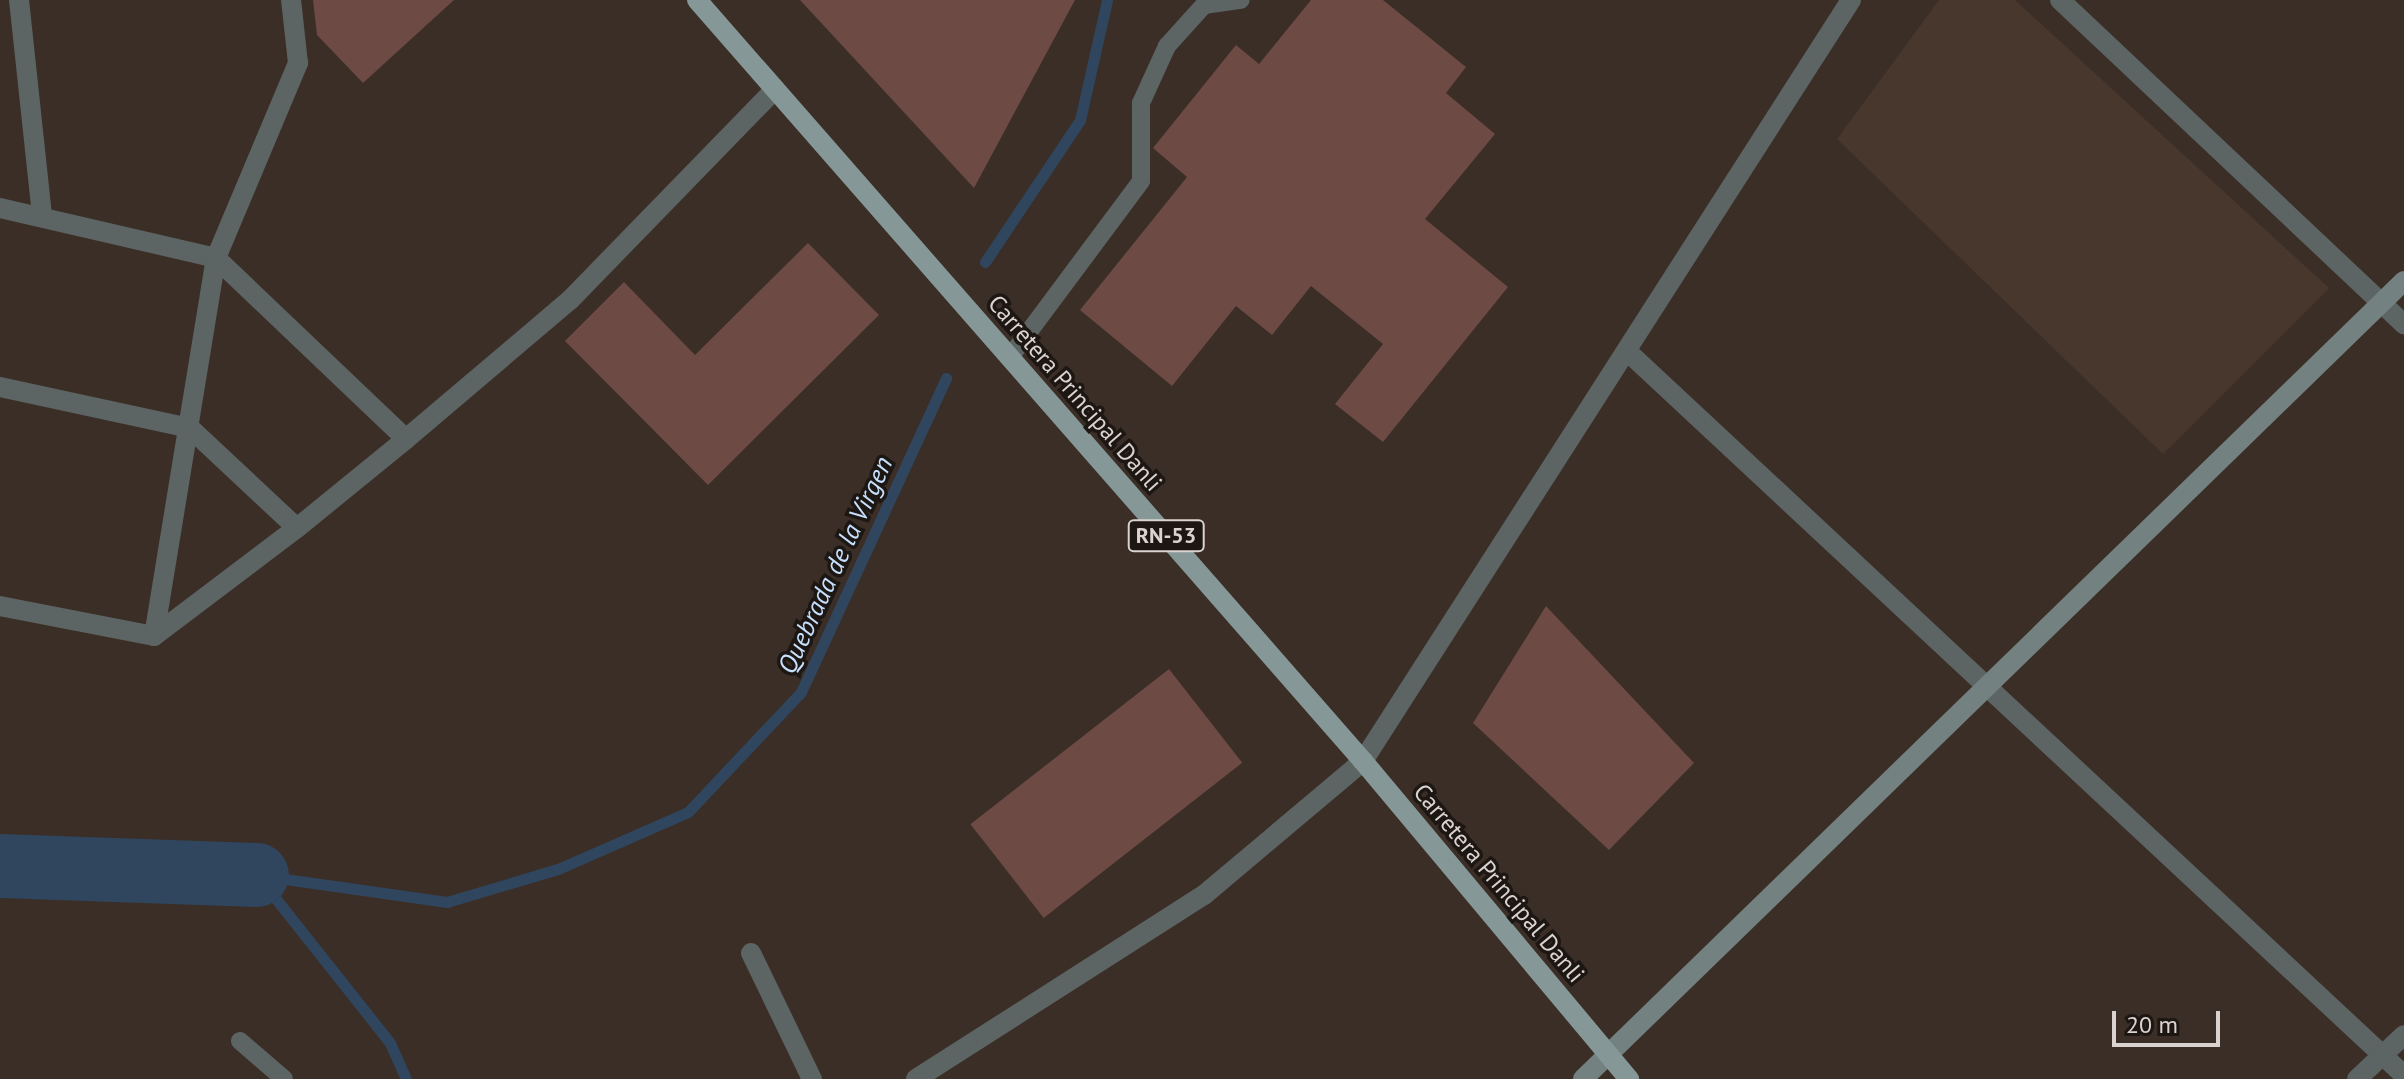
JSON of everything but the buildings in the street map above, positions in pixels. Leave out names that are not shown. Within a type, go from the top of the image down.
[{"type":"main road","name":"Carretera Principal Danli","points":[[697,0],[1363,761],[1629,1079]]},
{"type":"main road","points":[[1583,1079],[2404,281]]},
{"type":"street","points":[[19,0],[42,216]]},
{"type":"street","points":[[154,636],[216,258],[298,63],[291,0]]},
{"type":"street","points":[[916,1079],[1204,895],[1363,761],[1851,0]]},
{"type":"street","points":[[2060,0],[2404,324]]},
{"type":"street","points":[[0,606],[154,636],[297,528],[570,300],[775,89]]},
{"type":"street","points":[[0,208],[216,258],[406,439]]},
{"type":"street","points":[[1628,352],[1984,687],[2404,1075]]},
{"type":"street","points":[[0,387],[190,428],[297,528]]},
{"type":"street","points":[[751,953],[812,1079]]},
{"type":"street","points":[[2357,1079],[2404,1035]]},
{"type":"lane","points":[[1010,357],[1141,181],[1141,103],[1167,46],[1204,5],[1241,0]]},
{"type":"lane","points":[[240,1041],[284,1079]]},
{"type":"shaded area","points":[[1939,0],[2015,0],[2329,288],[2163,454],[1837,139]]},
{"type":"waterway","name":"Quebrada de la Virgen","points":[[985,262],[1080,120],[1107,0]]},
{"type":"waterway","name":"Quebrada de la Virgen","points":[[257,875],[447,902],[558,869],[688,812],[801,692],[946,378]]},
{"type":"waterway","points":[[0,866],[257,875]]},
{"type":"waterway","points":[[257,875],[390,1043],[406,1079]]}]
